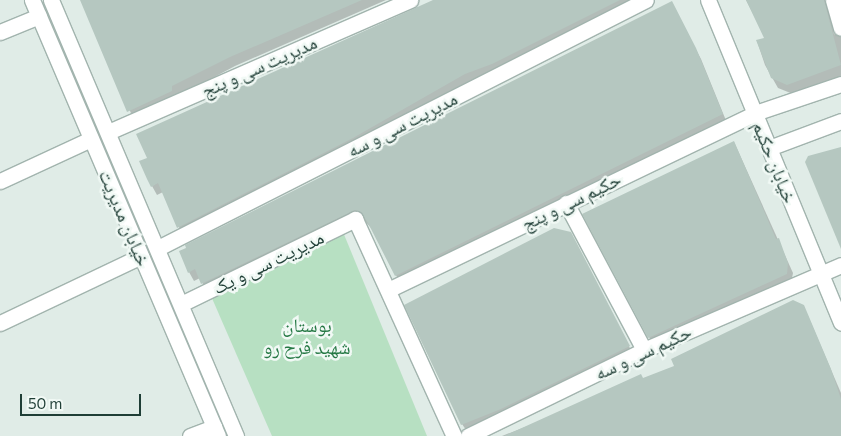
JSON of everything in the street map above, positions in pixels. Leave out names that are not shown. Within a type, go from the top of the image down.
[{"type":"street","name":"خیابان مدیریت","points":[[32,0],[216,432]]},
{"type":"street","name":"خیابان مدیریت","points":[[51,0],[182,304],[236,436]]},
{"type":"street","name":"مدیریت سی و پنج","points":[[108,132],[410,0]]},
{"type":"street","name":"مدیریت سی و سه","points":[[158,248],[646,0]]},
{"type":"street","name":"خیابان حکیم","points":[[708,0],[841,323]]},
{"type":"street","points":[[833,0],[841,28]]},
{"type":"street","points":[[0,32],[38,16]]},
{"type":"street","name":"حکیم سی و پنج","points":[[388,290],[755,113],[841,84]]},
{"type":"street","points":[[769,148],[841,121]]},
{"type":"street","points":[[0,181],[91,140]]},
{"type":"street","points":[[566,203],[644,350]]},
{"type":"street","name":"مدیریت سی و یک","points":[[182,304],[355,219],[388,290]]},
{"type":"street","points":[[0,323],[141,256]]},
{"type":"street","name":"حکیم سی و سه","points":[[468,436],[644,350],[841,265]]},
{"type":"street","points":[[388,290],[454,436]]},
{"type":"street","points":[[190,436],[216,432]]},
{"type":"green space","name":"بوستان شهید فرح رو","points":[[343,232],[427,436],[272,436],[211,296]]},
{"type":"building","points":[[80,0],[362,0],[230,57],[172,86],[172,91],[127,112]]},
{"type":"building","points":[[433,0],[620,0],[492,64],[465,74],[353,138],[177,228],[158,183],[151,187],[139,161],[147,158],[136,134]]},
{"type":"building","points":[[746,0],[824,0],[841,65],[787,85],[771,78],[756,40],[764,38]]},
{"type":"building","points":[[672,1],[696,48],[723,114],[395,276],[368,223],[361,212],[355,210],[201,284],[195,269],[188,273],[179,251],[186,248],[185,245]]},
{"type":"building","points":[[734,141],[776,239],[779,238],[788,263],[787,274],[648,338],[582,214]]},
{"type":"building","points":[[841,147],[841,249],[805,162],[808,156]]},
{"type":"building","points":[[554,228],[571,232],[630,346],[501,409],[461,425],[404,305]]},
{"type":"building","points":[[793,300],[804,305],[831,369],[841,399],[841,436],[504,436],[641,374],[643,378],[674,366],[671,359]]}]
